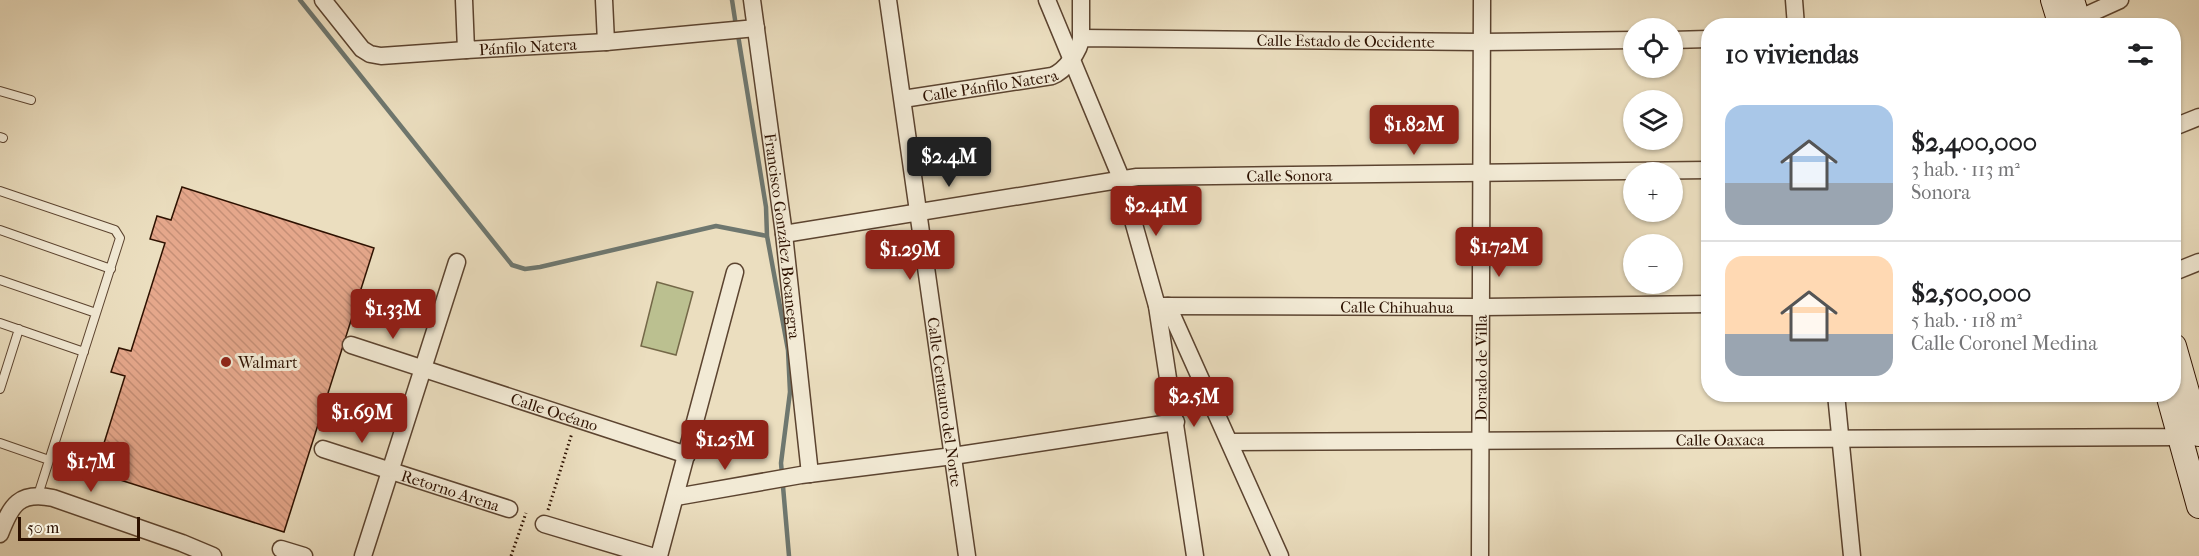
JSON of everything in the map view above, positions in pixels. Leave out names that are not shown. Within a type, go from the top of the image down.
[{"type":"street","points":[[323,0],[362,49],[370,54],[381,56],[466,50]]},
{"type":"street","name":"Pánfilo Natera","points":[[464,0],[466,50],[606,42],[742,30]]},
{"type":"street","points":[[604,0],[606,42]]},
{"type":"street","name":"Francisco González Bocanegra","points":[[752,0],[742,30],[784,234],[805,475]]},
{"type":"street","name":"Calle Centauro del Norte","points":[[888,0],[967,556]]},
{"type":"street","points":[[1047,0],[1121,178],[1163,306],[1230,442],[1280,556]]},
{"type":"street","points":[[1071,58],[1080,44],[1081,0]]},
{"type":"street","name":"Dorado de Villa","points":[[1480,556],[1482,0]]},
{"type":"street","points":[[1794,0],[1795,18]]},
{"type":"street","points":[[2053,0],[2072,18]]},
{"type":"street","points":[[2075,18],[2120,0]]},
{"type":"street","name":"Calle Estado de Occidente","points":[[1081,38],[1482,42],[1623,40]]},
{"type":"street","points":[[1683,40],[1701,39]]},
{"type":"street","name":"Calle Pánfilo Natera","points":[[903,99],[1053,76],[1063,70],[1071,58]]},
{"type":"street","points":[[2181,124],[2199,117]]},
{"type":"street","name":"Calle Sonora","points":[[784,234],[1121,178],[1701,170]]},
{"type":"street","points":[[363,556],[457,262]]},
{"type":"street","points":[[2181,269],[2199,262]]},
{"type":"street","points":[[659,556],[735,272]]},
{"type":"street","name":"Calle Chihuahua","points":[[1163,306],[1482,307],[1701,304]]},
{"type":"street","points":[[1163,306],[1176,422],[1195,556]]},
{"type":"street","name":"Calle Océano","points":[[351,345],[687,455]]},
{"type":"street","points":[[2181,375],[2193,426],[2199,506]]},
{"type":"street","points":[[1837,402],[1852,556]]},
{"type":"street","points":[[2174,402],[2193,426]]},
{"type":"street","points":[[676,497],[805,475],[953,456],[1176,422]]},
{"type":"street","name":"Calle Oaxaca","points":[[1230,442],[1841,437],[2193,426]]},
{"type":"street","name":"Retorno Arena","points":[[323,449],[509,508]]},
{"type":"street","points":[[0,534],[7,514],[15,503],[26,497],[38,495],[53,498],[213,556]]},
{"type":"street","points":[[544,524],[651,556]]},
{"type":"street","points":[[281,549],[304,556]]},
{"type":"lane","points":[[0,91],[31,100]]},
{"type":"lane","points":[[0,190],[115,230],[120,238],[38,495]]},
{"type":"lane","points":[[0,230],[111,269]]},
{"type":"lane","points":[[0,280],[96,313]]},
{"type":"lane","points":[[0,323],[84,352]]},
{"type":"lane","points":[[0,389],[19,329]]},
{"type":"lane","points":[[0,444],[49,460]]},
{"type":"path","points":[[509,508],[526,513],[544,524],[576,419]]},
{"type":"path","points":[[511,556],[526,513]]},
{"type":"green space","points":[[657,282],[693,292],[676,355],[641,346]]},
{"type":"building","name":"Walmart","points":[[182,187],[374,248],[284,532],[95,472],[125,376],[111,372],[119,348],[131,351],[165,243],[150,239],[157,216],[171,220]]},
{"type":"waterway","points":[[300,0],[512,265],[525,269],[540,267],[716,226],[767,236],[788,350],[790,392],[781,463],[789,556]]},
{"type":"waterway","points":[[732,0],[736,26]]},
{"type":"waterway","points":[[738,35],[766,207],[767,236]]},
{"type":"place","name":"Walmart","points":[[226,362]]}]
